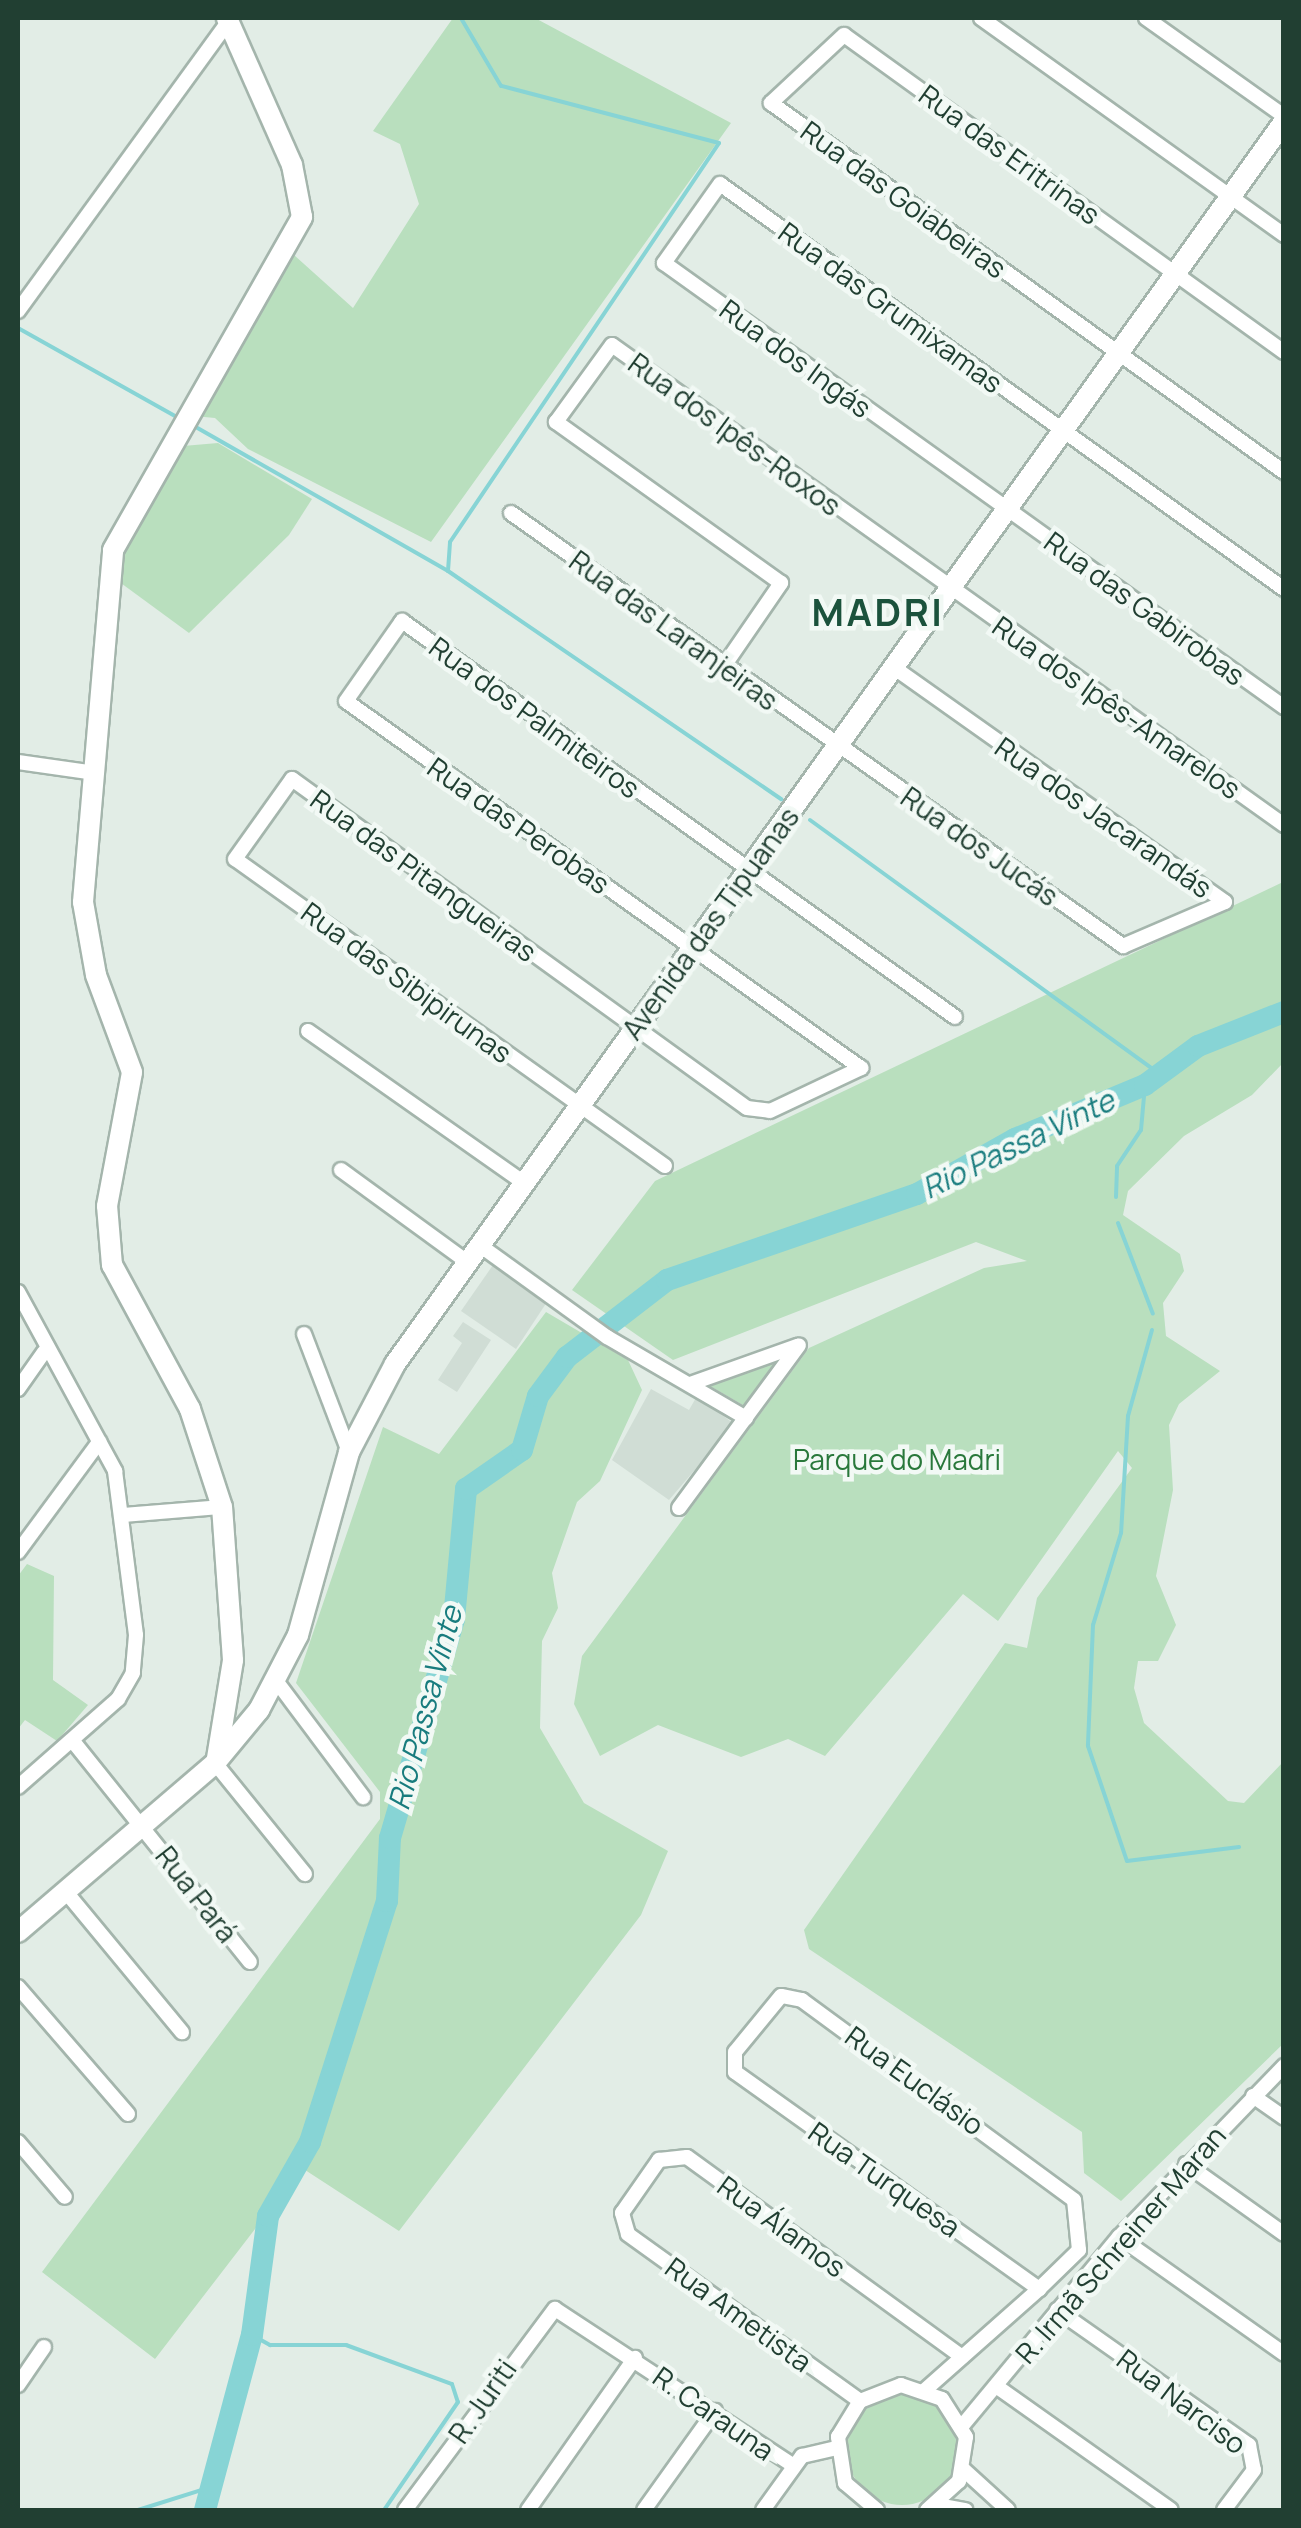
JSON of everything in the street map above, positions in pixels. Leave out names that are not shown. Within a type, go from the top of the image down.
[{"type":"main road","points":[[215,1763],[233,1660],[222,1507],[190,1409],[112,1265],[107,1206],[132,1072],[86,934],[94,773],[113,550],[302,217],[292,165],[228,20]]},
{"type":"main road","name":"Avenida das Tipuanas","points":[[18,1932],[215,1763],[277,1682],[348,1452],[472,1253],[1284,119]]},
{"type":"street","points":[[981,18],[1284,234]]},
{"type":"street","points":[[1146,18],[1284,119]]},
{"type":"street","points":[[18,311],[228,20]]},
{"type":"street","name":"Rua das Eritrinas","points":[[844,35],[1284,352]]},
{"type":"street","name":"Rua das Goiabeiras","points":[[844,35],[771,103],[1118,353]]},
{"type":"street","name":"Rua das Grumixamas","points":[[720,184],[1284,590]]},
{"type":"street","name":"Rua dos Ingás","points":[[720,184],[664,264],[1007,509]]},
{"type":"street","name":"Rua dos Ipês-Roxos","points":[[724,666],[780,583],[556,422],[612,345],[950,588]]},
{"type":"street","points":[[1118,353],[1284,472]]},
{"type":"street","name":"Rua das Gabirobas","points":[[1007,509],[1284,707]]},
{"type":"street","name":"Rua das Laranjeiras","points":[[511,513],[836,746]]},
{"type":"street","name":"Rua dos Ipês-Amarelos","points":[[950,588],[1284,825]]},
{"type":"street","name":"Rua dos Palmiteiros","points":[[346,701],[402,621],[748,869]]},
{"type":"street","name":"Rua dos Jacarandás","points":[[893,668],[1225,902],[1123,946]]},
{"type":"street","name":"Rua das Perobas","points":[[346,701],[861,1068],[759,1113],[636,1027]]},
{"type":"street","name":"Rua dos Jucás","points":[[836,746],[1123,946]]},
{"type":"street","points":[[18,762],[94,773]]},
{"type":"street","name":"Rua das Pitangueiras","points":[[235,859],[292,780],[636,1027]]},
{"type":"street","name":"Rua das Sibipirunas","points":[[235,859],[665,1166]]},
{"type":"street","points":[[748,869],[954,1017]]},
{"type":"street","points":[[308,1031],[523,1182]]},
{"type":"street","points":[[341,1170],[746,1418]]},
{"type":"street","points":[[18,1292],[44,1352],[99,1442],[124,1515],[133,1672],[76,1744],[21,1781]]},
{"type":"street","points":[[304,1334],[348,1452]]},
{"type":"street","points":[[679,1508],[799,1345],[690,1384]]},
{"type":"street","points":[[18,1389],[44,1352]]},
{"type":"street","points":[[18,1552],[99,1442]]},
{"type":"street","points":[[124,1515],[222,1507]]},
{"type":"street","points":[[277,1682],[363,1797]]},
{"type":"street","name":"Rua Pará","points":[[76,1744],[250,1962]]},
{"type":"street","points":[[215,1763],[305,1874]]},
{"type":"street","points":[[66,1892],[182,2032]]},
{"type":"street","points":[[18,1988],[128,2114]]},
{"type":"street","name":"Rua Euclásio","points":[[732,2067],[781,1996],[802,2000],[1056,2181],[1074,2200],[1079,2250],[1039,2288]]},
{"type":"street","name":"R. Irmã Schreiner Maran","points":[[962,2426],[1119,2237],[1284,2066]]},
{"type":"street","name":"Rua Turquesa","points":[[732,2067],[1039,2288]]},
{"type":"street","points":[[1253,2096],[1284,2118]]},
{"type":"street","points":[[18,2142],[66,2197]]},
{"type":"street","name":"Rua Álamos","points":[[622,2224],[659,2160],[687,2157],[962,2357]]},
{"type":"street","points":[[1186,2164],[1284,2234]]},
{"type":"street","name":"Rua Ametista","points":[[622,2224],[860,2401]]},
{"type":"street","points":[[1119,2237],[1284,2354]]},
{"type":"street","points":[[925,2390],[1039,2288]]},
{"type":"street","name":"Rua Narciso","points":[[1057,2310],[1249,2445],[1254,2470],[1224,2510]]},
{"type":"street","name":"R. Carauna","points":[[570,2312],[794,2466]]},
{"type":"street","name":"R. Juriti","points":[[406,2510],[541,2318],[570,2312]]},
{"type":"street","points":[[18,2385],[44,2347]]},
{"type":"street","points":[[528,2510],[635,2358]]},
{"type":"street","points":[[873,2510],[845,2483],[837,2448],[860,2401],[890,2386],[925,2390],[962,2426],[964,2470],[932,2508]]},
{"type":"street","points":[[996,2386],[1171,2510]]},
{"type":"street","points":[[644,2510],[715,2412]]},
{"type":"street","points":[[763,2510],[794,2466],[813,2450],[837,2448]]},
{"type":"street","points":[[964,2470],[1008,2510]]},
{"type":"street","points":[[932,2508],[966,2510]]},
{"type":"shaded area","points":[[493,1265],[547,1302],[516,1349],[461,1311]]},
{"type":"shaded area","points":[[463,1322],[491,1340],[457,1392],[438,1380],[462,1343],[453,1336]]},
{"type":"shaded area","points":[[651,1389],[689,1410],[697,1396],[734,1424],[669,1500],[612,1460]]},
{"type":"green space","points":[[453,18],[535,18],[731,123],[431,542],[248,449],[215,418],[194,416],[294,255],[353,308],[419,204],[400,144],[373,131]]},
{"type":"green space","points":[[218,443],[312,499],[289,535],[189,633],[114,578],[117,558],[183,446]]},
{"type":"green space","points":[[1283,882],[1283,1063],[1252,1095],[1184,1136],[1128,1191],[1123,1215],[1180,1254],[1184,1271],[1163,1303],[1166,1336],[1220,1371],[1179,1404],[1169,1425],[1173,1490],[1156,1576],[1176,1625],[1158,1661],[1138,1661],[1134,1688],[1144,1723],[1228,1801],[1244,1803],[1283,1762],[1283,2044],[1121,2201],[1084,2173],[1082,2132],[809,1949],[804,1930],[1005,1643],[1027,1648],[1037,1598],[1132,1468],[1118,1451],[998,1621],[963,1594],[825,1756],[788,1739],[741,1757],[658,1725],[600,1756],[574,1704],[582,1656],[809,1348],[984,1268],[1027,1261],[976,1242],[673,1360],[572,1290],[655,1181]]},
{"type":"green space","points":[[546,1312],[628,1360],[642,1390],[600,1481],[577,1502],[552,1573],[558,1608],[542,1641],[540,1728],[584,1803],[668,1851],[641,1915],[399,2231],[302,2168],[155,2359],[42,2272],[380,1819],[380,1792],[296,1683],[383,1427],[439,1454]]},
{"type":"green space","name":"Parque do Madri","points":[[772,1359],[782,1360],[748,1408],[710,1386]]},
{"type":"green space","points":[[27,1564],[54,1576],[53,1680],[88,1705],[57,1741],[25,1720],[18,1729],[18,1576]]},
{"type":"green space","points":[[902,2395],[923,2399],[941,2411],[953,2429],[957,2450],[953,2471],[941,2489],[923,2501],[902,2505],[881,2501],[863,2489],[851,2471],[847,2450],[851,2429],[863,2411],[881,2399]]},
{"type":"waterway","points":[[448,571],[450,542],[719,143],[501,86],[461,18]]},
{"type":"waterway","points":[[18,328],[175,416]]},
{"type":"waterway","points":[[194,426],[448,571],[781,799]]},
{"type":"waterway","points":[[810,820],[1160,1074]]},
{"type":"waterway","name":"Rio Passa Vinte","points":[[205,2510],[252,2335],[268,2216],[310,2142],[387,1901],[390,1838],[454,1619],[466,1489],[522,1450],[538,1396],[567,1357],[667,1280],[917,1194],[1015,1139],[1145,1085],[1198,1046],[1284,1012]]},
{"type":"waterway","points":[[1116,1197],[1117,1166],[1141,1130],[1145,1085]]},
{"type":"waterway","points":[[1118,1223],[1153,1314]]},
{"type":"waterway","points":[[1152,1330],[1128,1416],[1121,1533],[1093,1625],[1088,1746],[1127,1861],[1239,1847]]},
{"type":"waterway","points":[[252,2335],[270,2345],[346,2345],[452,2384],[458,2402],[384,2510]]},
{"type":"waterway","points":[[138,2510],[211,2487]]},
{"type":"district","name":"MADRI","points":[[878,612]]}]
